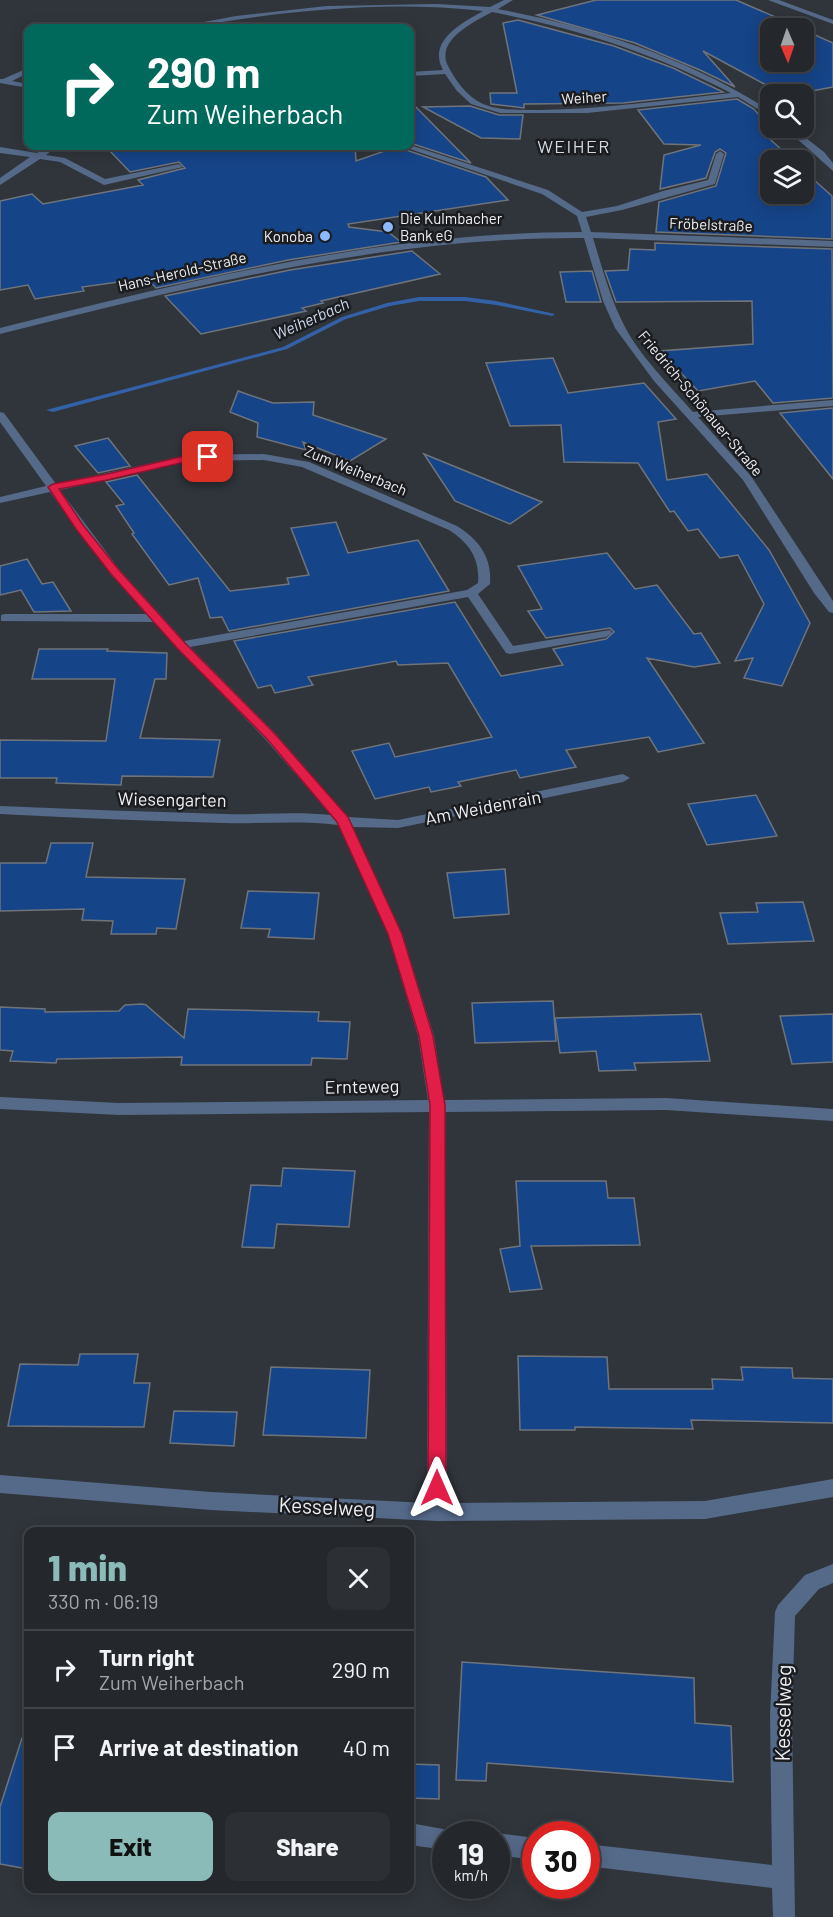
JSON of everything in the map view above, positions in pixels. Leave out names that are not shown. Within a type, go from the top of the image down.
[{"type":"street","points":[[490,10],[509,0]]},
{"type":"street","points":[[772,0],[833,22]]},
{"type":"street","points":[[199,24],[258,14],[354,5],[490,10],[603,37],[697,73],[760,109]]},
{"type":"street","name":"Weiher","points":[[490,10],[473,20],[442,48],[441,58],[466,97],[493,110],[592,112],[737,95]]},
{"type":"street","points":[[2,81],[24,72]]},
{"type":"street","points":[[414,74],[448,72]]},
{"type":"street","points":[[2,81],[24,85]]},
{"type":"street","points":[[801,138],[821,154],[833,168]]},
{"type":"street","points":[[414,149],[545,192],[581,215],[619,208],[666,193],[704,186],[712,182],[720,154]]},
{"type":"street","points":[[0,150],[62,160],[104,182],[179,168]]},
{"type":"street","points":[[0,182],[46,150]]},
{"type":"street","name":"Friedrich-Schönauer-Straße","points":[[581,215],[608,301],[620,328],[658,380],[747,478],[820,593],[833,609]]},
{"type":"street","name":"Fröbelstraße","points":[[589,235],[833,244]]},
{"type":"street","name":"Hans-Herold-Straße","points":[[0,331],[153,292],[340,254],[480,238],[589,235]]},
{"type":"street","points":[[690,415],[833,403]]},
{"type":"street","points":[[0,415],[115,572],[181,645],[271,737],[343,820],[395,934],[426,1036],[437,1105],[437,1512]]},
{"type":"street","name":"Zum Weiherbach","points":[[0,500],[189,458],[264,457],[305,464],[453,528],[468,538],[482,555],[486,571],[484,584],[471,593]]},
{"type":"street","points":[[181,645],[471,593],[510,651],[606,633]]},
{"type":"street","points":[[5,618],[157,618]]},
{"type":"street","name":"Am Weidenrain","points":[[343,820],[366,824],[398,824],[623,778]]},
{"type":"street","name":"Wiesengarten","points":[[0,810],[116,816],[256,819],[304,816],[343,820]]},
{"type":"street","name":"Ernteweg","points":[[0,1103],[119,1109],[666,1104],[833,1115]]},
{"type":"street","name":"Kesselweg","points":[[0,1484],[211,1501],[437,1512],[705,1510],[833,1488]]},
{"type":"street","name":"Kesselweg","points":[[784,1917],[781,1714],[785,1612],[812,1582],[833,1573]]},
{"type":"street","points":[[414,1835],[432,1837]]},
{"type":"street","points":[[600,1857],[783,1878]]},
{"type":"building","points":[[596,0],[736,0],[778,18],[760,18],[760,72],[814,72],[814,34],[833,43],[833,87],[814,91],[814,84],[764,84],[703,51],[735,87],[635,43],[537,15]]},
{"type":"building","points":[[518,20],[614,46],[673,68],[723,92],[623,103],[524,104],[524,108],[491,104],[490,93],[517,93],[503,23]]},
{"type":"building","points":[[737,99],[754,109],[760,116],[760,138],[769,138],[782,150],[760,150],[760,204],[814,204],[814,180],[832,196],[832,239],[656,232],[659,202],[716,186],[726,153],[720,149],[715,152],[706,178],[660,189],[664,155],[701,145],[664,144],[638,110]]},
{"type":"building","points":[[414,105],[471,163],[414,144]]},
{"type":"building","points":[[470,106],[499,115],[523,115],[520,139],[481,138],[423,107]]},
{"type":"building","points":[[355,150],[356,161],[388,150],[406,150],[486,177],[508,200],[348,224],[349,227],[388,232],[401,242],[288,260],[156,288],[147,278],[82,287],[84,291],[35,299],[28,285],[0,290],[0,201],[32,194],[43,204],[143,185],[138,180],[185,168],[179,162],[130,172],[110,151]]},
{"type":"building","points":[[655,243],[832,249],[833,398],[773,403],[755,381],[698,391],[660,351],[753,344],[752,301],[616,302],[605,271],[628,270],[630,249],[655,250]]},
{"type":"building","points":[[412,251],[440,274],[321,301],[323,303],[302,308],[306,311],[201,334],[165,296],[290,270]]},
{"type":"building","points":[[592,271],[601,302],[566,302],[560,272]]},
{"type":"building","points":[[553,358],[568,393],[644,383],[676,419],[658,422],[667,480],[707,474],[769,550],[810,623],[782,686],[744,678],[753,658],[735,661],[764,604],[738,555],[720,558],[698,529],[688,531],[674,511],[670,512],[638,463],[564,462],[561,425],[510,426],[486,363]]},
{"type":"building","points":[[238,391],[273,403],[314,402],[313,415],[386,439],[350,461],[303,442],[306,450],[257,437],[258,423],[230,412]]},
{"type":"building","points":[[833,408],[833,479],[780,413]]},
{"type":"building","points":[[108,438],[130,466],[98,473],[75,446]]},
{"type":"building","points":[[424,454],[542,502],[510,524],[455,501]]},
{"type":"building","points":[[137,475],[230,591],[289,584],[287,578],[309,575],[291,528],[336,522],[348,553],[418,540],[449,591],[229,631],[222,617],[210,618],[198,578],[169,585],[132,534],[134,533],[116,506],[124,504],[106,482]]},
{"type":"building","points":[[607,553],[635,589],[657,585],[694,634],[701,633],[720,663],[694,667],[647,658],[704,743],[658,752],[649,737],[566,750],[576,767],[520,778],[516,770],[458,782],[461,786],[431,792],[429,787],[375,799],[352,751],[389,743],[395,757],[492,737],[448,663],[398,665],[396,661],[308,677],[313,685],[275,693],[271,685],[258,688],[234,641],[455,602],[501,676],[563,665],[553,649],[606,639],[614,632],[610,628],[546,638],[528,611],[542,609],[518,566]]},
{"type":"building","points":[[27,559],[42,584],[53,582],[71,611],[34,612],[21,590],[0,595],[0,566]]},
{"type":"building","points":[[39,649],[108,649],[107,651],[167,653],[166,679],[155,679],[140,738],[220,740],[213,777],[122,776],[121,785],[56,783],[57,778],[0,778],[0,740],[106,741],[115,679],[32,679]]},
{"type":"building","points":[[756,795],[777,836],[707,845],[688,804]]},
{"type":"building","points":[[51,843],[93,843],[86,877],[185,879],[176,929],[157,928],[156,934],[111,934],[113,921],[82,920],[84,909],[0,911],[0,863],[46,863]]},
{"type":"building","points":[[505,869],[509,914],[454,918],[447,873]]},
{"type":"building","points":[[248,891],[319,893],[314,939],[268,937],[270,929],[241,928]]},
{"type":"building","points":[[803,902],[814,941],[728,944],[720,913],[758,912],[756,903]]},
{"type":"building","points":[[553,1001],[556,1041],[475,1043],[472,1003]]},
{"type":"building","points":[[142,1004],[184,1038],[188,1009],[319,1012],[318,1021],[350,1022],[347,1059],[312,1058],[311,1065],[181,1065],[182,1057],[57,1059],[56,1063],[10,1061],[13,1051],[0,1050],[0,1007],[45,1009],[45,1012],[119,1011],[125,1005]]},
{"type":"building","points":[[701,1014],[710,1061],[634,1063],[636,1070],[599,1071],[596,1051],[560,1053],[555,1018]]},
{"type":"building","points":[[833,1014],[833,1062],[792,1064],[780,1016]]},
{"type":"building","points":[[283,1168],[355,1171],[349,1227],[277,1224],[274,1248],[242,1247],[251,1185],[281,1186]]},
{"type":"building","points":[[516,1181],[606,1181],[608,1198],[634,1198],[640,1245],[531,1246],[542,1289],[510,1292],[500,1249],[520,1246]]},
{"type":"building","points":[[80,1354],[138,1354],[134,1383],[150,1383],[144,1427],[8,1426],[20,1364],[78,1365]]},
{"type":"building","points":[[518,1356],[607,1357],[609,1389],[713,1389],[712,1379],[743,1380],[741,1367],[792,1368],[793,1378],[833,1379],[833,1423],[691,1420],[693,1429],[575,1427],[575,1430],[520,1430]]},
{"type":"building","points":[[271,1367],[370,1370],[366,1438],[263,1435]]},
{"type":"building","points":[[174,1411],[237,1412],[234,1446],[170,1443]]},
{"type":"building","points":[[462,1662],[694,1678],[695,1723],[731,1726],[733,1782],[487,1763],[486,1781],[456,1780]]},
{"type":"building","points":[[22,1738],[24,1738],[24,1868],[0,1864],[0,1807]]},
{"type":"building","points":[[414,1764],[439,1765],[439,1799],[414,1798]]},
{"type":"waterway","name":"Weiherbach","points":[[50,410],[285,348],[344,318],[389,304],[419,299],[465,299],[552,314]]},
{"type":"place","name":"Die Kulmbacher Bank eG","points":[[388,227]]},
{"type":"place","name":"Konoba","points":[[325,236]]},
{"type":"district","name":"WEIHER","points":[[574,146]]},
{"type":"route","points":[[208,457],[189,458],[53,487],[115,572],[181,645],[271,737],[343,820],[395,934],[426,1036],[437,1105],[437,1488]]}]
